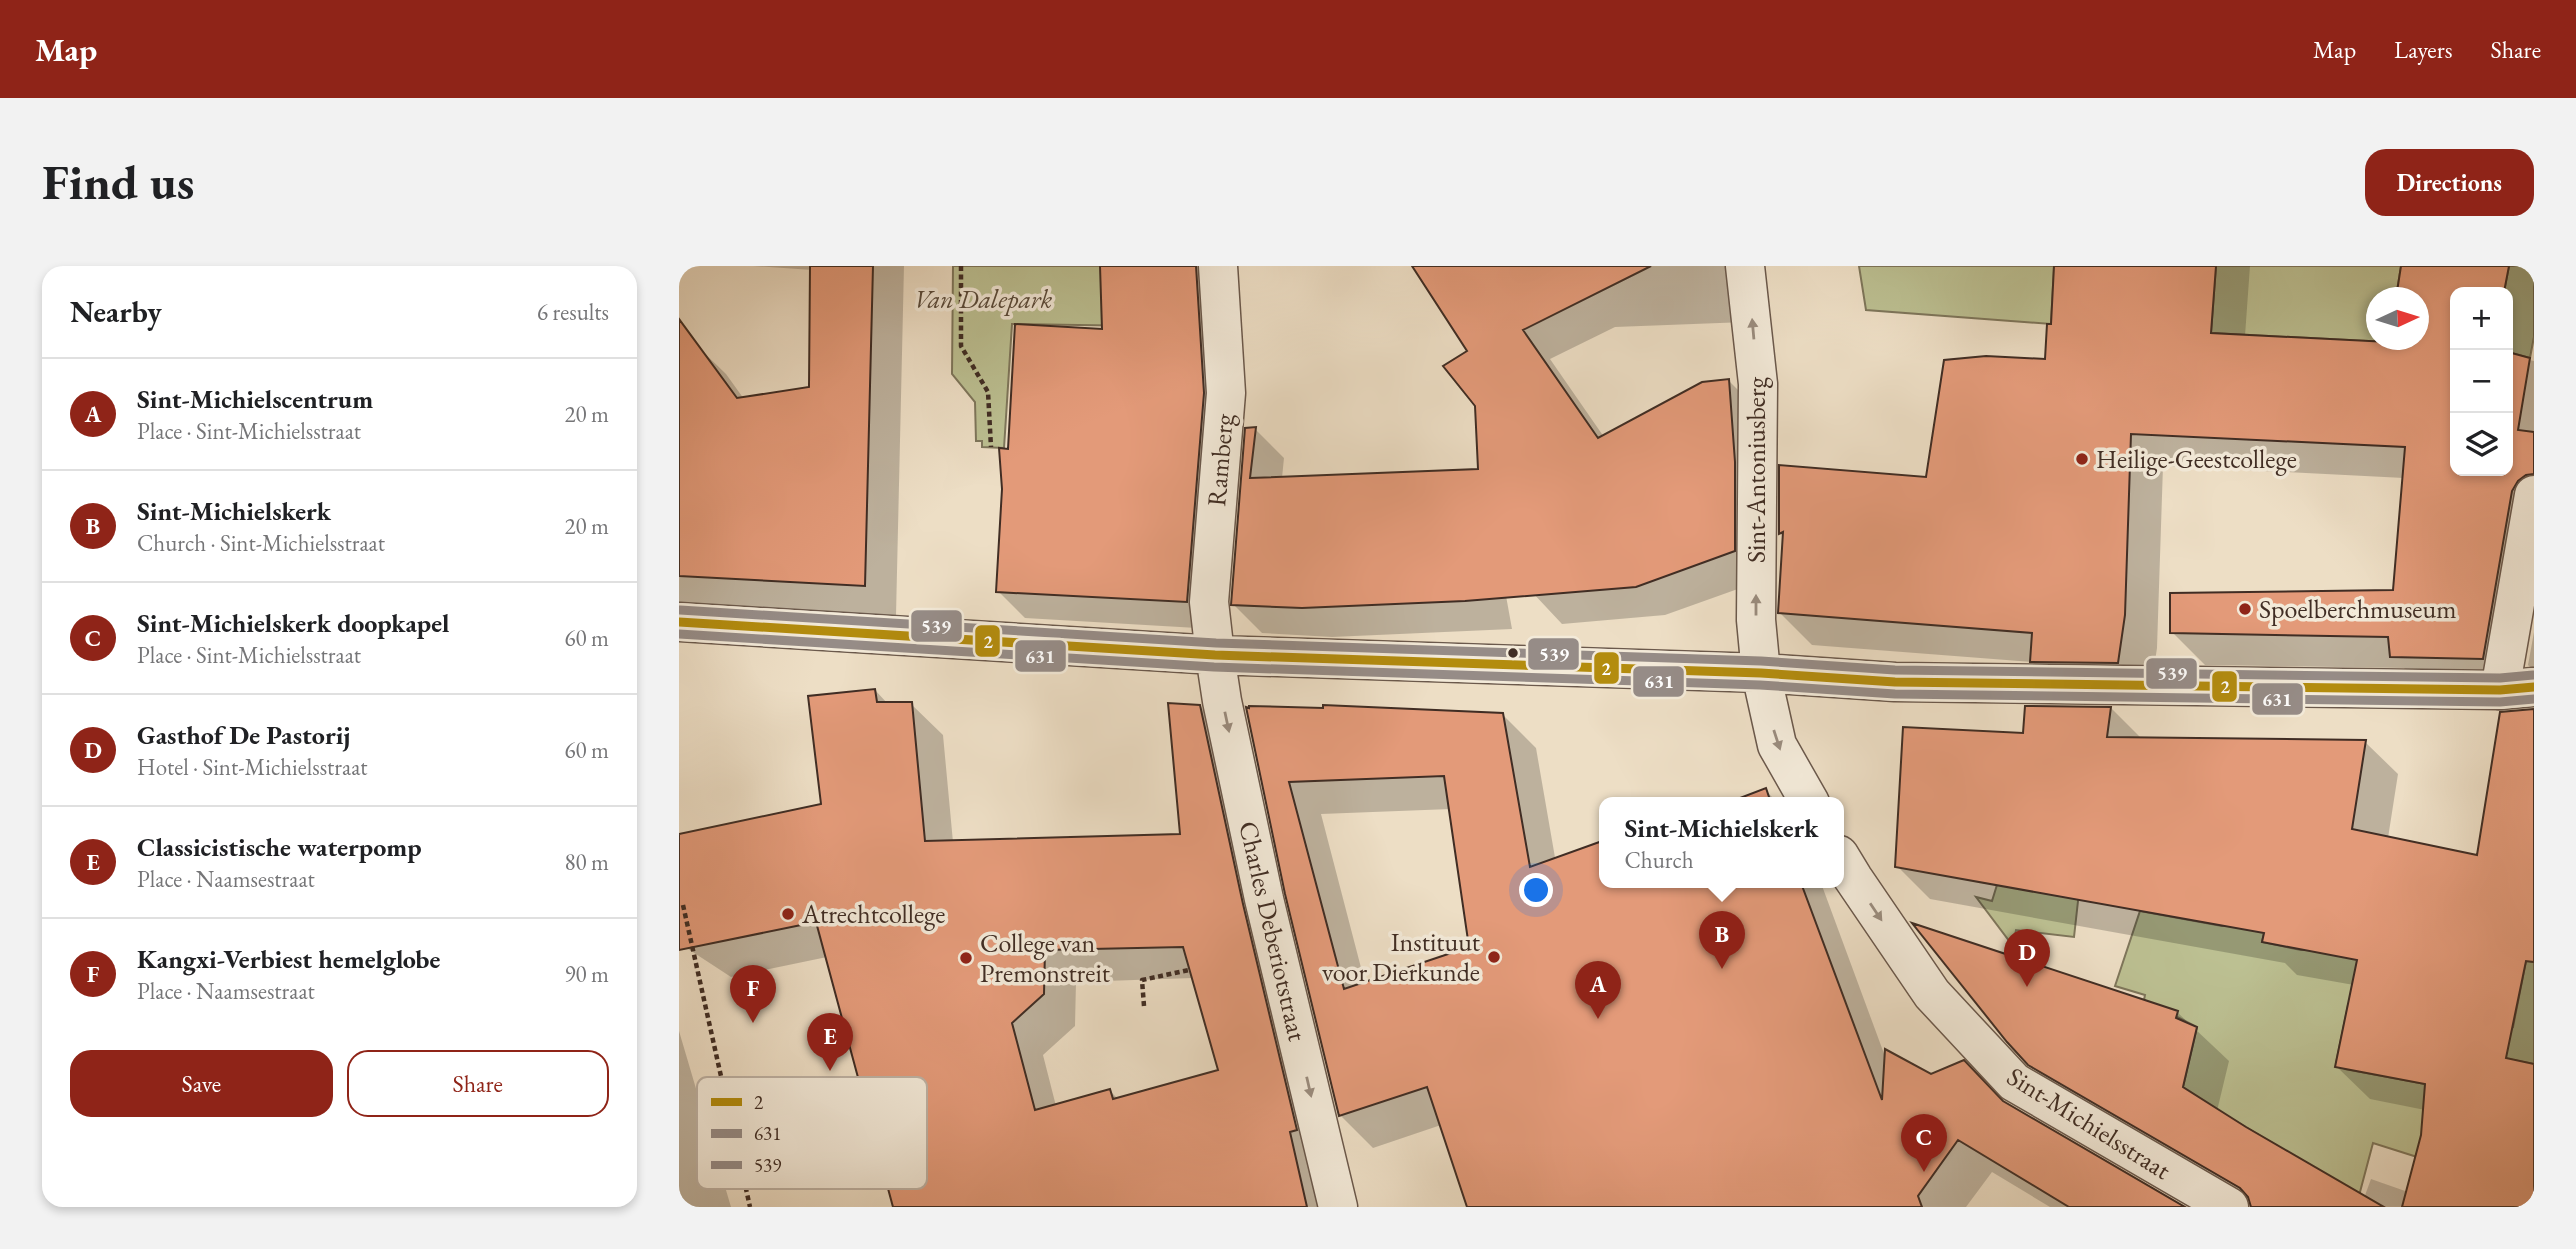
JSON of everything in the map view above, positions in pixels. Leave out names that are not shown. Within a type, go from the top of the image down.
[{"type":"street","name":"Ramberg","points":[[1215,654],[1209,602],[1226,393],[1218,266]]},
{"type":"street","name":"Sint-Antoniusberg","points":[[1745,266],[1758,384],[1756,620],[1761,673]]},
{"type":"street","points":[[679,622],[1215,654],[1761,673],[1895,682],[2517,688],[2534,495]]},
{"type":"street","name":"Charles Deberiotstraat","points":[[1215,654],[1222,701],[1264,899],[1338,1207]]},
{"type":"street","points":[[1761,673],[1777,745],[1807,797]]},
{"type":"street","name":"Sint-Michielsstraat","points":[[1844,863],[1932,993],[2014,1082],[2229,1207]]},
{"type":"path","points":[[961,266],[961,346],[988,393],[991,447]]},
{"type":"path","points":[[683,905],[721,1077]]},
{"type":"path","points":[[1144,1006],[1142,980],[1189,970]]},
{"type":"path","points":[[746,1189],[750,1207]]},
{"type":"green space","name":"Van Dalepark","points":[[953,266],[1100,266],[1141,326],[1012,324],[1004,448],[982,447],[982,441],[976,441],[975,402],[952,374]]},
{"type":"green space","points":[[1859,266],[2054,266],[2051,324],[1866,310]]},
{"type":"green space","points":[[2216,266],[2401,266],[2398,287],[2366,287],[2366,341],[2211,333]]},
{"type":"green space","points":[[2509,266],[2534,266],[2534,337],[2530,358],[2513,353],[2513,287],[2505,287]]},
{"type":"green space","points":[[2005,859],[2080,883],[2074,937],[2016,930],[2013,946],[1976,897],[1992,901]]},
{"type":"green space","points":[[2140,911],[2222,926],[2267,919],[2262,942],[2301,950],[2388,949],[2348,1005],[2336,1063],[2345,1069],[2425,1084],[2433,1162],[2373,1143],[2356,1207],[2276,1145],[2215,1109],[2172,1134],[2197,1027],[2144,1000],[2145,995],[2115,986]]},
{"type":"green space","points":[[2526,961],[2534,962],[2534,1064],[2468,1051],[2475,1019],[2513,1027]]},
{"type":"building","points":[[810,266],[873,266],[865,586],[679,576],[679,319],[737,398],[809,387]]},
{"type":"building","points":[[1100,266],[1196,266],[1204,393],[1187,602],[996,592],[1002,489],[999,448],[1008,449],[1015,324],[1102,329]]},
{"type":"building","points":[[1412,266],[1651,266],[1523,330],[1598,438],[1702,382],[1729,379],[1735,462],[1735,551],[1636,587],[1465,601],[1302,608],[1231,605],[1245,428],[1256,427],[1250,478],[1478,469],[1475,406],[1443,366],[1467,351]]},
{"type":"building","name":"Heilige-Geestcollege","points":[[2054,266],[2216,266],[2211,333],[2366,341],[2366,350],[2429,350],[2429,287],[2398,287],[2401,266],[2509,266],[2505,287],[2450,287],[2450,476],[2513,476],[2513,353],[2530,358],[2518,430],[2534,432],[2534,474],[2526,475],[2518,481],[2512,491],[2483,659],[2390,657],[2388,637],[2170,633],[2170,593],[2393,590],[2405,447],[2131,434],[2125,615],[2118,663],[2030,662],[2032,633],[1778,613],[1783,532],[1779,534],[1779,465],[1926,477],[1944,360],[1986,356],[2045,359],[2047,324],[2051,324]]},
{"type":"building","name":"College van Premonstreit","points":[[875,689],[877,702],[912,702],[925,841],[1180,834],[1168,703],[1200,705],[1243,904],[1297,1130],[1290,1132],[1307,1207],[893,1207],[888,1189],[927,1189],[927,1077],[858,1077],[816,922],[679,950],[679,834],[821,804],[808,696]],"holes":[[[1183,947],[1218,1070],[1113,1099],[1110,1089],[1035,1110],[1012,1023],[1044,994],[1045,950]]]},
{"type":"building","points":[[1323,705],[1503,713],[1530,867],[1599,842],[1599,888],[1803,888],[1882,1100],[1885,1049],[1931,1074],[1964,1060],[2003,1101],[2185,1207],[2069,1207],[1958,1140],[1918,1196],[1922,1207],[1467,1207],[1427,1087],[1339,1116],[1285,894],[1246,707],[1323,708]],"holes":[[[1444,776],[1469,947],[1344,989],[1289,782]]]},
{"type":"building","points":[[2025,706],[2111,707],[2107,737],[2366,740],[2352,829],[2477,855],[2500,712],[2534,709],[2534,962],[2526,961],[2506,1058],[2534,1064],[2534,1207],[2402,1207],[2421,1135],[2425,1084],[2335,1067],[2357,960],[2262,942],[2264,933],[1895,867],[1903,727],[2023,733]]},
{"type":"building","points":[[1766,788],[1769,797],[1743,797]]},
{"type":"building","points":[[1912,923],[2178,1011],[2176,1018],[2197,1027],[2183,1087],[2384,1207],[2251,1207],[2248,1197],[2240,1188],[2028,1065]]},
{"type":"transit line","name":"539","points":[[680,610],[1216,643],[1761,661],[1895,670],[2500,678],[2533,675]]},
{"type":"transit line","name":"2","points":[[679,622],[1215,655],[1761,673],[1895,682],[2500,690],[2534,687]]},
{"type":"transit line","name":"631","points":[[679,634],[1214,667],[1760,685],[1895,694],[2500,702],[2534,699]]},
{"type":"place","name":"Heilige-Geestcollege","points":[[2082,459]]},
{"type":"place","name":"Spoelberchmuseum","points":[[2245,609]]},
{"type":"place","name":"Atrechtcollege","points":[[788,914]]},
{"type":"place","name":"Instituut voor Dierkunde","points":[[1494,957]]},
{"type":"place","name":"College van Premonstreit","points":[[966,958]]},
{"type":"place","name":"Sint-Michielskerk","points":[[1722,969]]},
{"type":"place","name":"Gasthof De Pastorij","points":[[2027,987]]},
{"type":"place","name":"Sint-Michielscentrum","points":[[1598,1019]]},
{"type":"place","name":"Kangxi-Verbiest hemelglobe","points":[[753,1023]]},
{"type":"place","name":"Classicistische waterpomp","points":[[830,1071]]},
{"type":"place","name":"Sint-Michielskerk doopkapel","points":[[1924,1172]]}]
